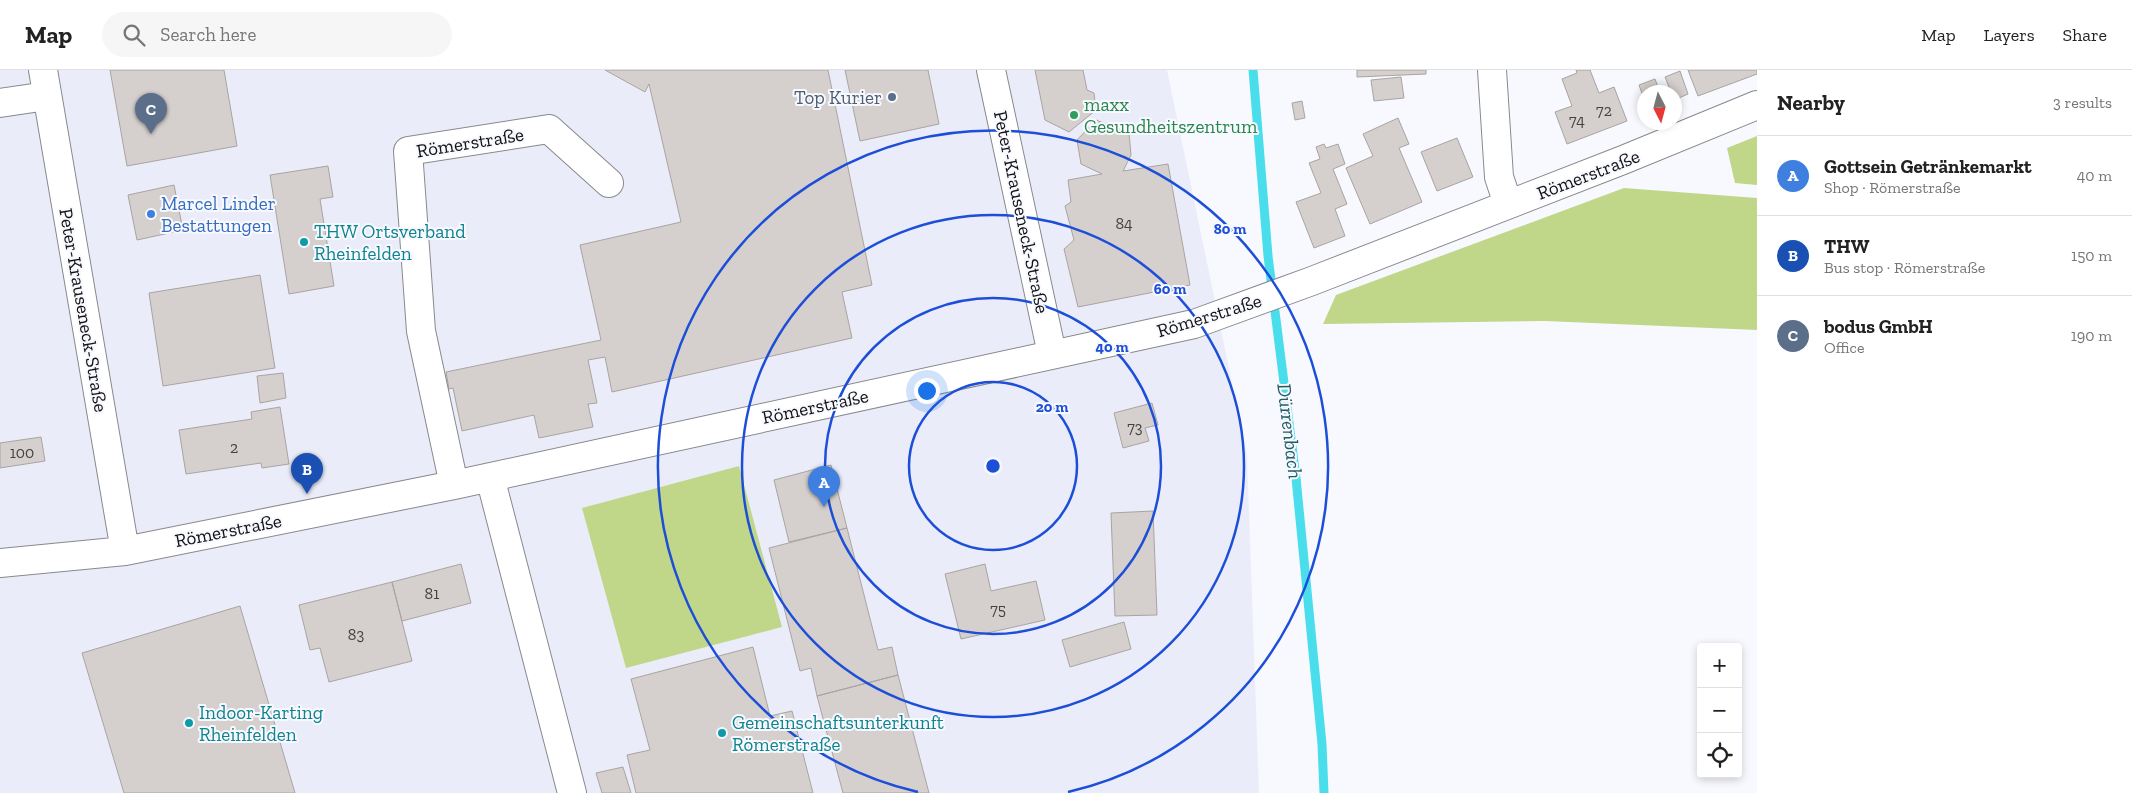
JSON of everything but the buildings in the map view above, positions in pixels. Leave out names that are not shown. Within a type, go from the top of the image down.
[{"type":"street","name":"Peter-Krauseneck-Straße","points":[[43,70],[125,551]]},
{"type":"street","name":"Peter-Krauseneck-Straße","points":[[991,70],[1052,354]]},
{"type":"street","points":[[1492,70],[1499,177],[1508,204]]},
{"type":"street","points":[[0,103],[48,96]]},
{"type":"street","name":"Römerstraße","points":[[0,563],[125,551],[454,485],[1194,324],[1288,290],[1624,160],[1757,105]]},
{"type":"street","name":"Römerstraße","points":[[454,485],[421,331],[408,151],[549,129],[608,183]]},
{"type":"street","points":[[490,477],[572,793]]},
{"type":"shaded area","points":[[0,70],[1167,70],[1247,455],[1259,793],[0,793]]},
{"type":"green space","points":[[1757,136],[1757,185],[1735,183],[1727,148]]},
{"type":"green space","points":[[1624,188],[1757,198],[1757,330],[1545,321],[1323,324],[1336,295]]},
{"type":"green space","points":[[739,466],[782,627],[626,668],[582,508]]},
{"type":"waterway","name":"Dürrenbach","points":[[1253,70],[1268,256],[1296,478],[1322,744],[1324,793]]},
{"type":"place","name":"Top Kurier","points":[[892,97]]},
{"type":"place","name":"maxx Gesundheitszentrum","points":[[1074,115]]},
{"type":"place","name":"bodus GmbH","points":[[151,134]]},
{"type":"place","name":"Marcel Linder Bestattungen","points":[[151,214]]},
{"type":"place","name":"THW Ortsverband Rheinfelden","points":[[304,242]]},
{"type":"place","name":"THW","points":[[307,494]]},
{"type":"place","name":"Gottsein Getränkemarkt","points":[[824,507]]},
{"type":"place","name":"Indoor-Karting Rheinfelden","points":[[189,723]]},
{"type":"place","name":"Gemeinschaftsunterkunft Römerstraße","points":[[722,733]]}]
